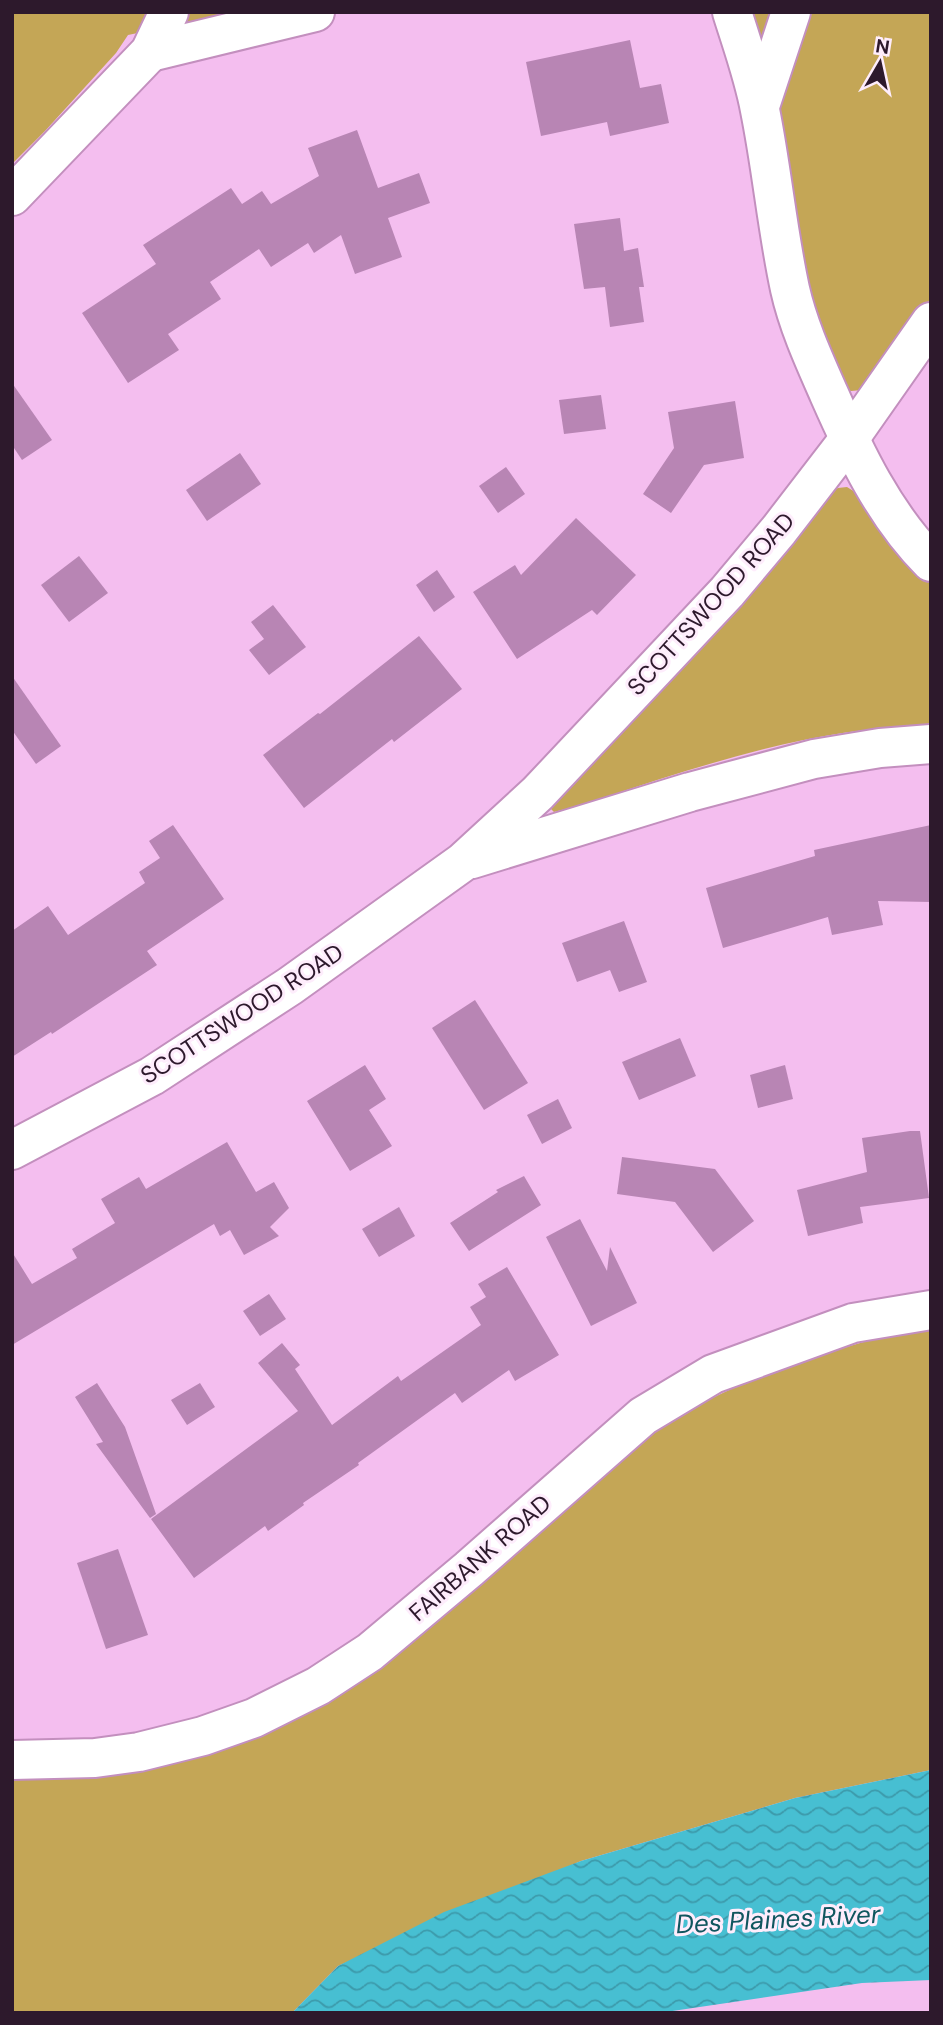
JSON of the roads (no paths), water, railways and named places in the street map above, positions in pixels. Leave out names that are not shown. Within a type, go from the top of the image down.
[{"type":"street","points":[[12,196],[150,52],[169,12]]},
{"type":"street","points":[[150,52],[315,12]]},
{"type":"street","points":[[732,12],[760,106],[776,220],[790,292],[808,348],[849,439],[890,513],[931,562]]},
{"type":"street","points":[[760,106],[791,12]]},
{"type":"street","name":"SCOTTSWOOD ROAD","points":[[12,1150],[152,1076],[290,986],[463,862],[546,784],[727,592],[849,439],[931,322]]},
{"type":"street","name":"SCOTTSWOOD ROAD","points":[[463,862],[690,792],[814,759],[880,748],[931,744]]},
{"type":"street","name":"FAIRBANK ROAD","points":[[12,1760],[95,1758],[139,1752],[203,1736],[254,1718],[318,1686],[370,1652],[643,1416],[713,1374],[853,1323],[931,1310]]},
{"type":"water","name":"Des Plaines River","points":[[931,1770],[931,1980],[862,1983],[659,2013],[292,2013],[338,1966],[444,1912],[581,1861],[795,1798]]}]
